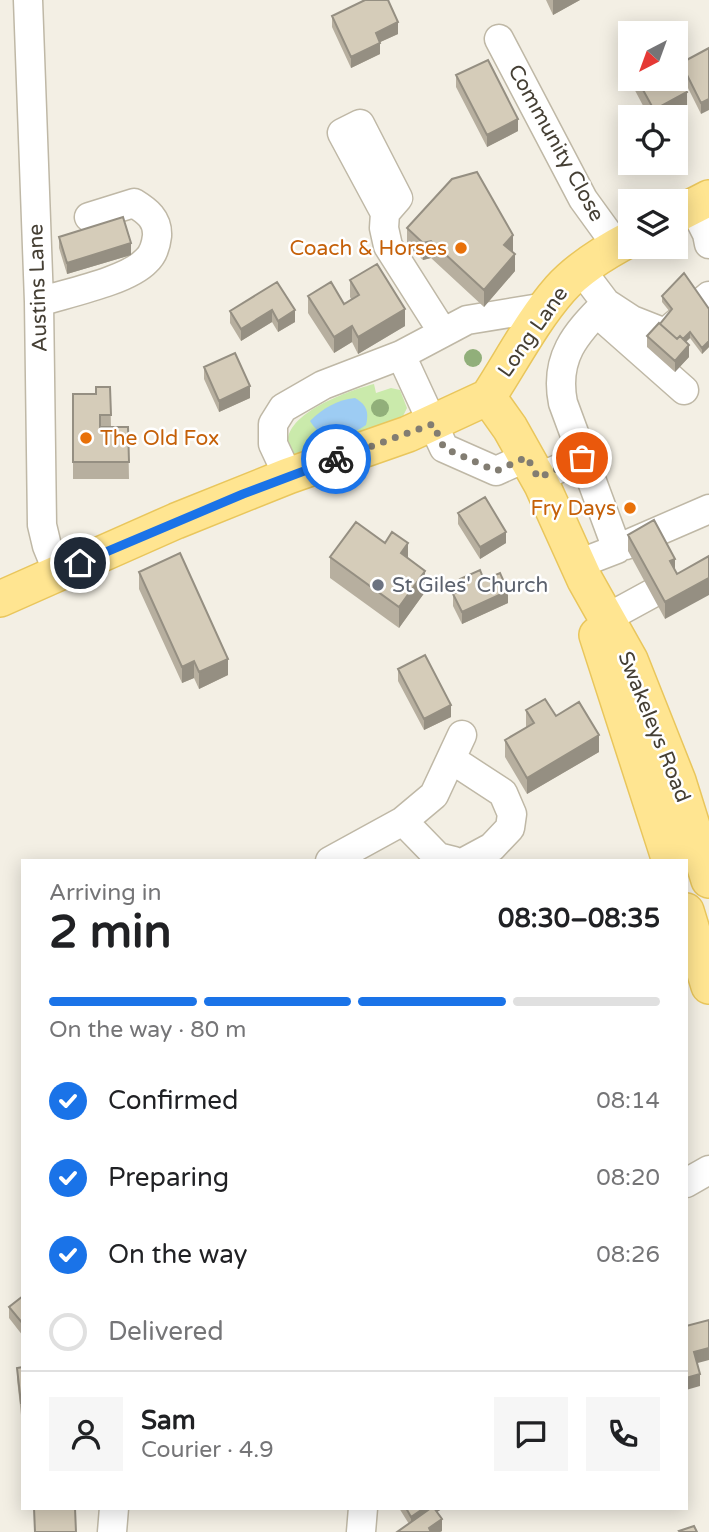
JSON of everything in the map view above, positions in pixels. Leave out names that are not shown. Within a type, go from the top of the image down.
[{"type":"main road","name":"Long Lane","points":[[488,397],[546,307],[561,289],[581,270],[618,245]]},
{"type":"main road","points":[[0,599],[288,476],[433,424],[488,397]]},
{"type":"main road","name":"Swakeleys Road","points":[[488,397],[510,428],[532,467],[582,572],[630,660],[678,781],[709,880]]},
{"type":"main road","name":"Swakeleys Road","points":[[582,572],[594,624],[669,859]]},
{"type":"main road","points":[[688,918],[709,986]]},
{"type":"street","name":"Austins Lane","points":[[28,0],[39,302],[42,525],[58,573]]},
{"type":"street","name":"Community Close","points":[[499,38],[583,199],[618,237]]},
{"type":"street","points":[[39,302],[119,277],[136,269],[148,259],[156,244],[157,229],[151,213],[134,202],[89,216]]},
{"type":"street","points":[[692,206],[708,234],[709,244]]},
{"type":"street","points":[[384,213],[388,246],[442,331]]},
{"type":"street","name":"Long Lane","points":[[581,270],[601,308],[573,339],[561,365],[559,384],[582,458],[617,549]]},
{"type":"street","points":[[601,308],[665,333],[709,296]]},
{"type":"street","points":[[288,476],[274,444],[273,424],[283,408],[323,385],[401,355],[467,320],[546,307]]},
{"type":"street","points":[[601,308],[684,390]]},
{"type":"street","points":[[401,355],[444,448],[496,471],[582,458]]},
{"type":"street","points":[[582,572],[617,549],[709,509]]},
{"type":"street","points":[[607,618],[652,594]]},
{"type":"street","points":[[334,859],[403,821],[434,795],[456,747],[503,793],[512,814],[510,828],[492,846],[469,859]]},
{"type":"street","points":[[403,821],[438,857],[446,859]]},
{"type":"street","points":[[688,1182],[709,1171]]},
{"type":"street","points":[[112,1532],[114,1510]]},
{"type":"street","points":[[361,1532],[363,1510]]},
{"type":"green space","points":[[374,384],[376,393],[391,388],[400,390],[407,408],[400,422],[296,460],[288,445],[289,433],[296,423],[307,413],[335,397]]},
{"type":"water","points":[[355,398],[365,406],[367,413],[366,425],[358,430],[336,438],[329,437],[316,429],[310,421],[331,405]]},
{"type":"building","points":[[365,0],[388,0],[398,22],[376,33],[380,43],[351,57],[332,16]]},
{"type":"building","points":[[709,48],[709,99],[701,103],[688,77],[688,59]]},
{"type":"building","points":[[488,60],[518,119],[487,135],[456,75]]},
{"type":"building","points":[[644,91],[687,92],[663,105],[651,105]]},
{"type":"building","name":"Coach & Horses","points":[[477,172],[513,235],[504,245],[515,254],[484,290],[431,241],[423,243],[407,228],[452,179]]},
{"type":"building","points":[[123,217],[131,243],[67,263],[59,237]]},
{"type":"building","points":[[377,264],[405,309],[358,337],[352,326],[334,337],[308,296],[331,282],[344,304],[359,295],[350,280]]},
{"type":"building","points":[[684,273],[709,309],[709,341],[702,348],[690,332],[683,339],[680,336],[677,339],[660,324],[672,309],[662,296]]},
{"type":"building","points":[[277,282],[295,310],[278,321],[272,310],[241,329],[230,311]]},
{"type":"building","points":[[659,323],[677,339],[680,336],[689,345],[675,361],[647,336]]},
{"type":"building","points":[[235,353],[250,386],[219,401],[204,367]]},
{"type":"building","name":"The Old Fox","points":[[96,387],[110,387],[111,415],[100,415],[100,427],[128,427],[129,462],[73,462],[73,394],[96,394]]},
{"type":"building","points":[[485,497],[506,532],[480,547],[458,513]]},
{"type":"building","points":[[654,520],[675,559],[670,561],[677,574],[709,556],[709,578],[665,602],[628,535]]},
{"type":"building","points":[[356,522],[385,543],[392,532],[408,543],[401,553],[425,571],[399,607],[330,557]]},
{"type":"building","points":[[180,553],[228,659],[199,672],[194,661],[182,667],[139,572]]},
{"type":"building","points":[[480,570],[484,580],[500,573],[508,591],[462,612],[453,594],[464,589],[460,579]]},
{"type":"building","points":[[425,655],[451,705],[424,719],[398,669]]},
{"type":"building","points":[[545,699],[556,716],[579,702],[599,735],[527,778],[505,740],[534,723],[526,710]]},
{"type":"building","points":[[21,1298],[21,1322],[9,1307]]},
{"type":"building","points":[[709,1320],[709,1348],[694,1352],[700,1374],[688,1377],[688,1325]]},
{"type":"building","points":[[21,1367],[21,1403],[17,1368]]},
{"type":"building","points":[[34,1510],[75,1510],[76,1532],[35,1532]]},
{"type":"building","points":[[407,1510],[421,1510],[411,1517]]},
{"type":"building","points":[[428,1510],[435,1510],[442,1519],[429,1528],[431,1532],[397,1532]]},
{"type":"building","points":[[694,1526],[697,1532],[679,1531]]},
{"type":"way so far","points":[[336,459],[433,424],[444,448],[496,471],[527,457],[538,478],[582,458]]},
{"type":"place","name":"Coach & Horses","points":[[461,248]]},
{"type":"place","name":"The Old Fox","points":[[86,438]]},
{"type":"place","name":"Fry Days","points":[[630,508]]},
{"type":"place","name":"St Giles' Church","points":[[378,585]]},
{"type":"route","points":[[80,563],[243,494],[336,459]]}]
